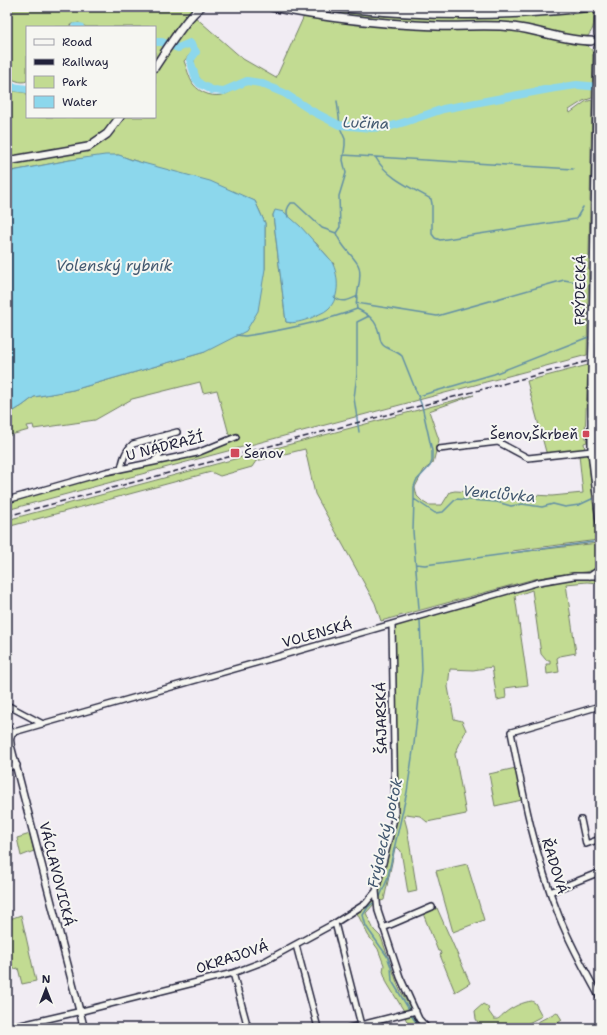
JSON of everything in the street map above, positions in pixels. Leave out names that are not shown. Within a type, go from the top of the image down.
[{"type":"highway","points":[[338,7],[399,13],[465,15],[529,13],[587,7]]},
{"type":"main road","points":[[156,66],[183,27],[200,7]]},
{"type":"main road","points":[[272,7],[302,13],[376,23],[514,27],[566,38],[591,41]]},
{"type":"main road","points":[[591,41],[593,36],[599,34],[599,7]]},
{"type":"main road","points":[[591,41],[593,46],[599,48]]},
{"type":"main road","name":"FRÝDECKÁ","points":[[599,48],[596,109],[597,216],[592,342],[591,417],[592,451],[600,522]]},
{"type":"main road","points":[[7,161],[88,147],[107,134],[119,118]]},
{"type":"street","points":[[591,417],[600,416]]},
{"type":"street","name":"U NÁDRAŽÍ","points":[[121,469],[123,458],[128,448],[133,444],[177,432]]},
{"type":"street","points":[[152,463],[165,447],[165,435]]},
{"type":"street","name":"U NÁDRAŽÍ","points":[[7,500],[121,469],[197,454],[236,437]]},
{"type":"street","points":[[438,449],[498,442],[528,458],[592,451]]},
{"type":"street","points":[[590,576],[600,570]]},
{"type":"street","name":"VOLENSKÁ","points":[[11,735],[14,732],[539,582],[574,576],[600,576]]},
{"type":"street","name":"ŠAJARSKÁ","points":[[392,624],[395,815],[376,891],[376,901],[383,928],[400,977],[414,1011],[427,1028]]},
{"type":"street","points":[[7,705],[43,724]]},
{"type":"street","name":"ŘADOVÁ","points":[[600,706],[511,732],[525,802],[550,892],[572,946],[600,998]]},
{"type":"street","name":"VÁCLAVOVICKÁ","points":[[7,726],[11,735],[10,740],[84,1028]]},
{"type":"street","points":[[7,768],[17,765]]},
{"type":"street","points":[[581,820],[586,844],[600,839]]},
{"type":"street","points":[[550,892],[600,872]]},
{"type":"street","name":"OKRAJOVÁ","points":[[8,1028],[233,973],[266,961],[335,923],[365,904],[376,891]]},
{"type":"street","points":[[383,928],[432,907]]},
{"type":"street","points":[[335,923],[360,1025]]},
{"type":"street","points":[[296,945],[318,1028]]},
{"type":"street","points":[[233,973],[248,1028]]},
{"type":"street","points":[[349,1028],[414,1011]]},
{"type":"green space","points":[[7,7],[196,7],[187,16],[156,61],[156,43],[161,42],[156,41],[156,26],[84,26],[79,23],[70,26],[26,26],[26,81],[22,82],[7,78]]},
{"type":"green space","points":[[282,7],[308,7],[387,16],[474,19],[558,14],[594,10],[594,21],[592,30],[587,37],[580,38],[474,23],[387,21]]},
{"type":"green space","points":[[194,16],[243,59],[276,78],[304,16],[510,29],[587,45],[593,53],[592,98],[583,101],[569,110],[570,113],[585,102],[592,100],[587,355],[7,510],[7,502],[88,480],[103,474],[185,458],[230,438],[217,390],[203,393],[200,382],[132,399],[95,420],[34,429],[33,425],[27,426],[29,430],[7,436],[7,415],[34,397],[73,390],[205,352],[265,269],[265,223],[255,201],[118,155],[70,160],[7,172],[7,164],[92,149],[113,132],[122,118],[156,118],[156,71],[171,49],[179,51],[190,46],[192,52],[184,61],[193,84],[204,93],[217,96],[226,94],[249,84],[253,84],[281,95],[283,90],[255,79],[244,80],[225,88],[212,88],[202,81],[196,71],[194,59],[198,53],[190,39],[183,45],[173,45]],"holes":[[[275,211],[316,243],[334,264],[291,323],[286,322],[273,215]]]},
{"type":"green space","points":[[7,90],[26,93],[26,118],[116,118],[107,131],[85,145],[7,158]]},
{"type":"green space","points":[[600,219],[600,348],[596,350],[598,225]]},
{"type":"green space","points":[[600,362],[600,406],[596,403],[596,363]]},
{"type":"green space","points":[[588,365],[585,434],[587,442],[584,443],[585,450],[546,452],[527,381]]},
{"type":"green space","points":[[474,395],[429,411],[439,440],[433,463],[424,470],[415,487],[417,496],[428,505],[442,505],[450,492],[455,491],[552,496],[583,493],[579,455],[586,454],[588,456],[598,540],[512,551],[511,553],[598,543],[600,559],[597,567],[593,570],[534,579],[381,621],[375,603],[315,494],[305,449],[256,461],[252,467],[220,476],[211,472],[7,527],[7,525],[12,523],[7,524],[7,520]]},
{"type":"green space","points":[[590,578],[600,580],[600,592],[598,583],[587,582],[566,584],[576,653],[557,658],[559,672],[547,674],[546,664],[550,664],[550,660],[546,660],[541,654],[532,590],[515,596],[528,685],[505,688],[506,698],[497,700],[492,667],[473,670],[450,669],[448,687],[454,719],[462,721],[466,730],[455,754],[466,814],[427,822],[420,816],[406,814],[404,817],[417,891],[408,893],[401,851],[397,847],[395,848],[384,900],[378,902],[378,891],[396,815],[395,628],[429,615],[544,584]]},
{"type":"green space","points":[[516,768],[522,800],[495,806],[489,774]]},
{"type":"green space","points":[[30,834],[34,851],[21,856],[17,838]]},
{"type":"green space","points":[[467,864],[484,920],[453,932],[436,871]]},
{"type":"green space","points":[[374,900],[375,903],[366,913],[374,930],[381,937],[399,988],[410,1007],[408,1011],[410,1016],[418,1018],[425,1028],[411,1028],[404,1016],[404,1011],[387,983],[383,971],[384,965],[378,949],[368,935],[357,913]]},
{"type":"green space","points":[[437,908],[470,983],[455,992],[440,955],[440,951],[438,951],[424,916],[424,913]]},
{"type":"green space","points":[[21,915],[36,981],[22,984],[18,968],[7,971],[7,920]]},
{"type":"green space","points":[[532,1001],[535,1003],[542,1016],[519,1028],[481,1028],[476,1019],[475,1011],[483,1004],[488,1007],[489,1012],[494,1019],[496,1019],[514,1007],[525,1002]]},
{"type":"green space","points":[[557,1012],[562,1020],[555,1025],[556,1028],[526,1028]]},
{"type":"water","name":"Volenský rybník","points":[[105,155],[119,155],[132,160],[210,181],[255,201],[265,223],[265,269],[258,311],[246,331],[205,352],[73,390],[34,397],[7,415],[7,172]]},
{"type":"water","points":[[275,210],[284,212],[300,226],[330,259],[337,278],[337,292],[328,309],[311,318],[298,322],[286,322],[273,215]]},
{"type":"waterway","name":"Lučina","points":[[156,42],[162,42],[178,48],[190,43],[196,52],[190,60],[196,79],[200,84],[212,90],[224,91],[247,81],[260,83],[284,93],[312,111],[339,125],[371,128],[388,127],[443,109],[555,88],[577,85],[600,87]]},
{"type":"waterway","name":"Lučina","points":[[7,84],[13,87],[26,89]]},
{"type":"waterway","points":[[337,101],[340,125]]},
{"type":"waterway","name":"Venclůvka","points":[[339,125],[345,139],[343,160],[346,173],[339,196],[340,227],[336,233],[341,243],[359,267],[360,278],[356,304],[357,309],[368,315],[374,321],[378,328],[383,345],[402,356],[422,406],[432,451],[432,461],[430,466],[416,481],[414,487],[414,499],[435,513],[443,512],[456,499],[497,502],[511,506],[522,504],[542,507],[553,504],[565,507],[579,505],[594,498]]},
{"type":"waterway","points":[[343,155],[573,169]]},
{"type":"waterway","points":[[376,158],[393,177],[431,199],[432,234],[435,238],[440,240],[576,219],[583,207]]},
{"type":"waterway","points":[[288,217],[288,208],[291,203],[295,203],[322,228],[336,233]]},
{"type":"waterway","points":[[356,303],[437,316],[564,280],[576,282]]},
{"type":"waterway","points":[[334,297],[343,301],[358,296]]},
{"type":"waterway","points":[[236,335],[245,336],[288,329],[357,309]]},
{"type":"waterway","points":[[359,432],[354,398],[357,374],[357,322],[369,316]]},
{"type":"waterway","points":[[596,334],[600,332]]},
{"type":"waterway","points":[[419,396],[494,374],[591,336]]},
{"type":"waterway","name":"Frýdecký potok","points":[[414,499],[413,531],[419,609]]},
{"type":"waterway","points":[[416,564],[425,565],[593,542]]},
{"type":"waterway","name":"Frýdecký potok","points":[[379,899],[387,880],[407,792],[422,670],[420,620]]},
{"type":"waterway","name":"Frýdecký potok","points":[[376,901],[368,907],[363,915],[366,926],[387,956],[391,967],[392,981],[410,1011]]},
{"type":"waterway","name":"Frýdecký potok","points":[[411,1015],[420,1028]]},
{"type":"railway","points":[[7,516],[600,358]]},
{"type":"place","name":"Šenov,Škrbeň","points":[[586,434]]},
{"type":"place","name":"Šenov","points":[[235,453]]}]
